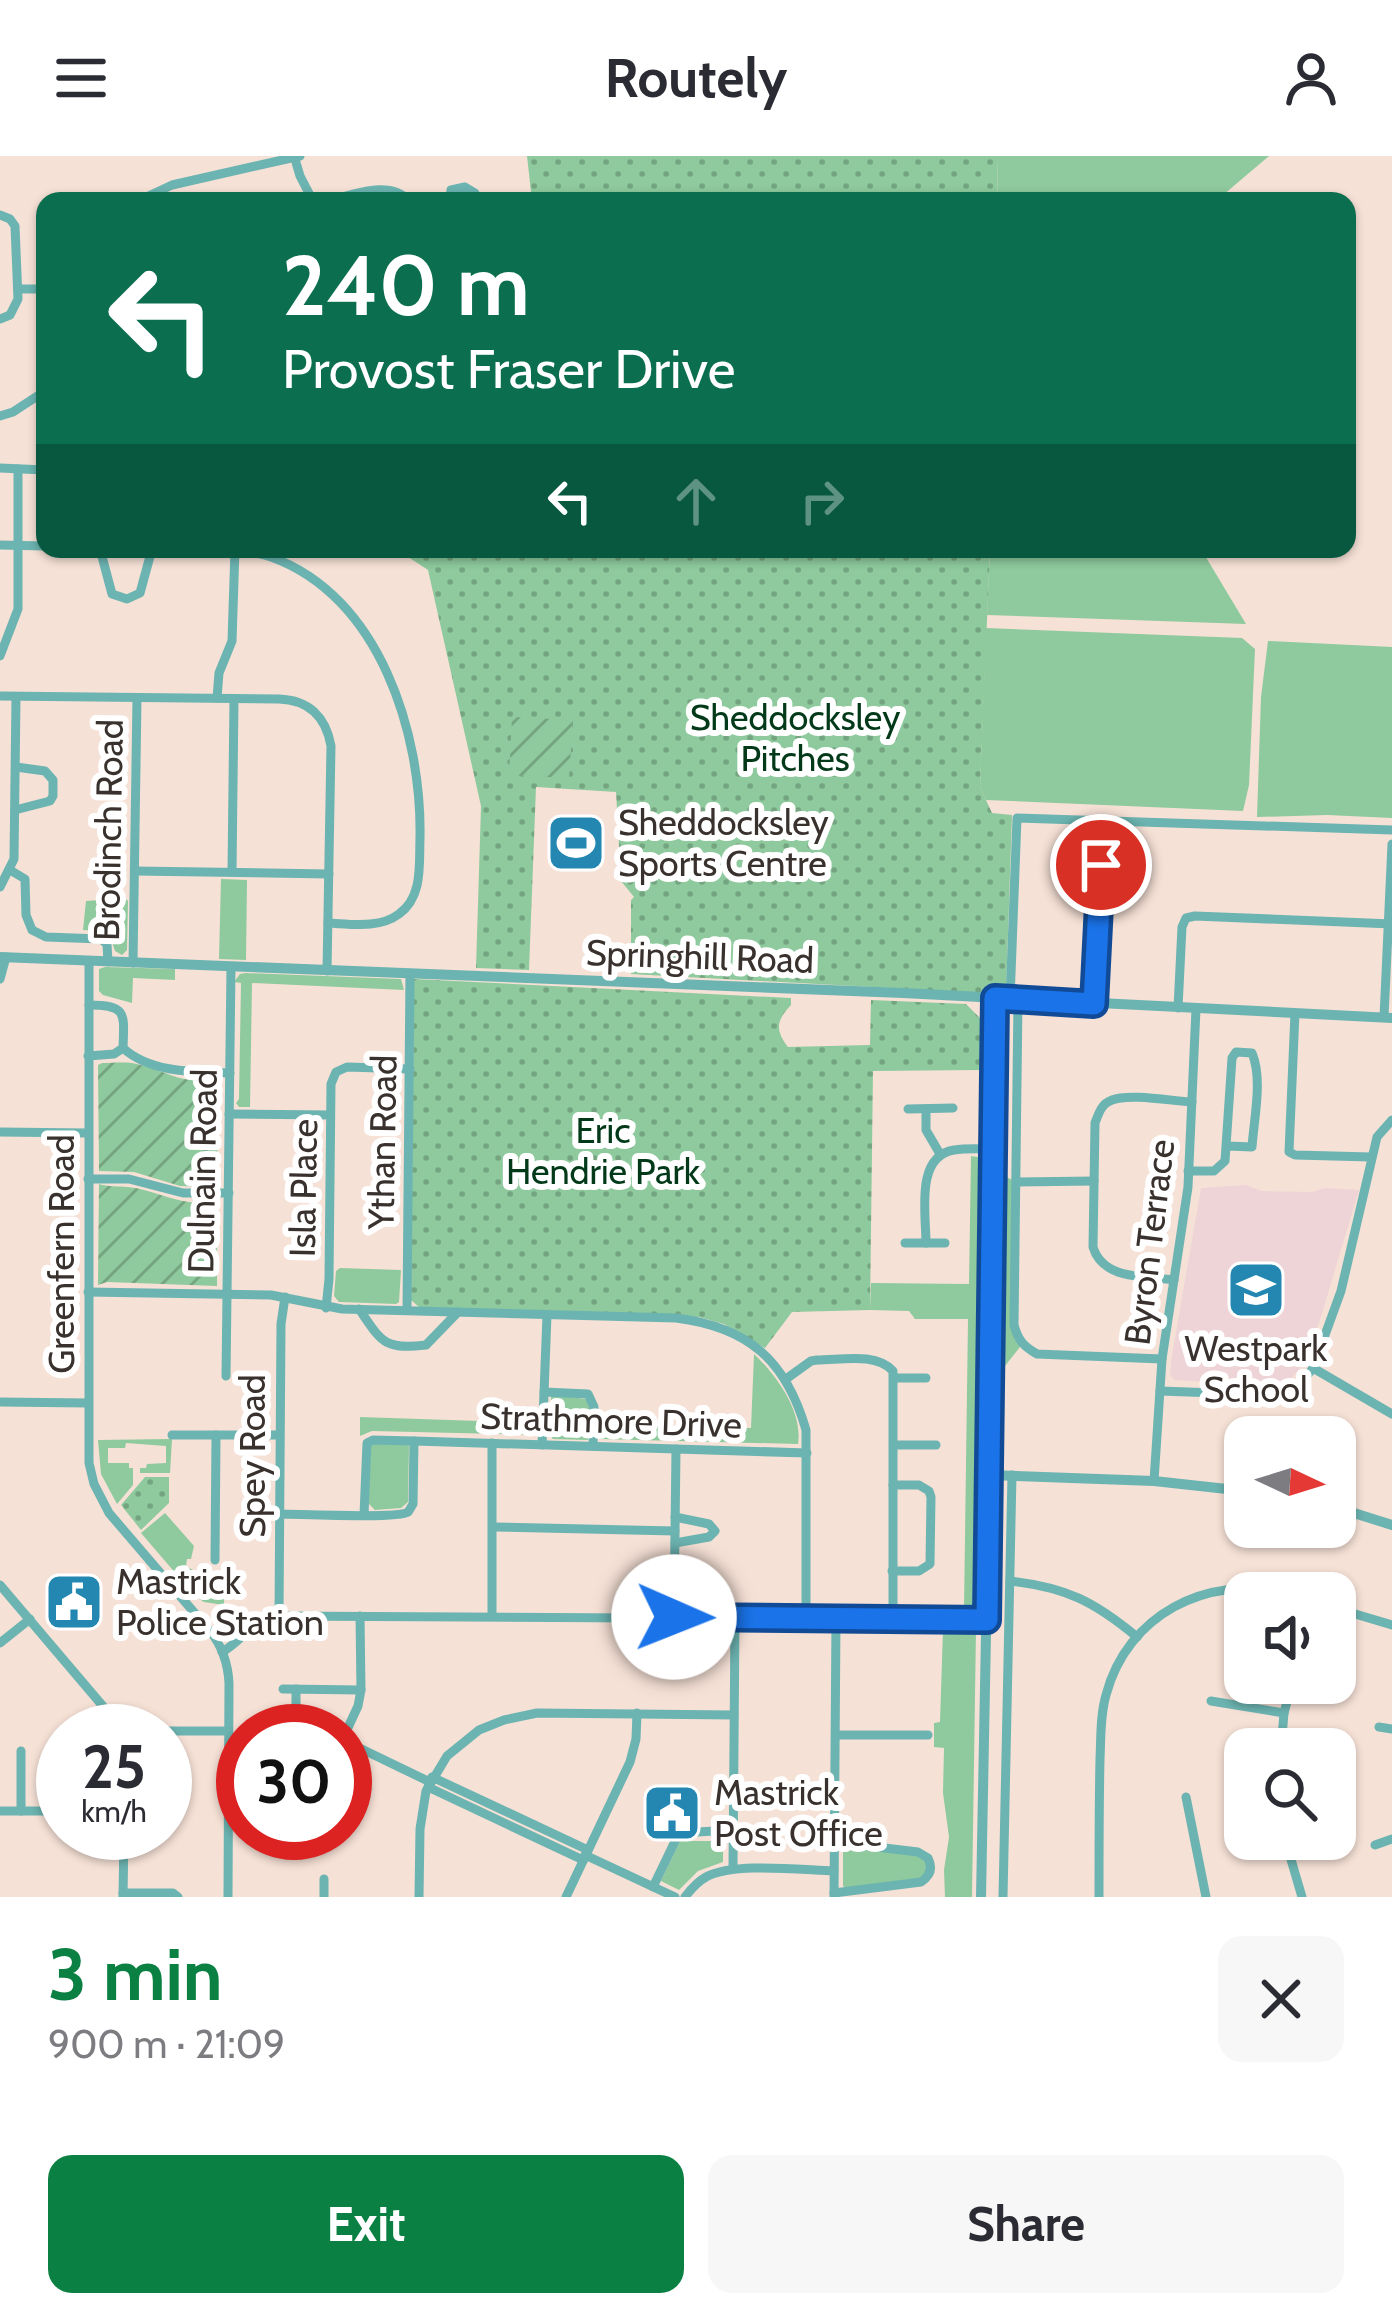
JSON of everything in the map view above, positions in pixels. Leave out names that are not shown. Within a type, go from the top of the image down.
[{"type":"street","points":[[157,192],[298,157],[308,192]]},
{"type":"street","points":[[0,215],[15,226],[18,290],[15,308],[0,319]]},
{"type":"street","points":[[18,290],[36,289]]},
{"type":"street","points":[[0,416],[36,397]]},
{"type":"street","points":[[0,468],[36,470]]},
{"type":"street","points":[[0,656],[18,609],[18,469]]},
{"type":"street","points":[[0,545],[36,546]]},
{"type":"street","points":[[102,558],[112,594],[127,599],[140,593],[150,558]]},
{"type":"street","points":[[217,698],[219,673],[232,641],[236,558]]},
{"type":"street","points":[[272,558],[321,586],[345,608],[374,650],[389,676],[418,773],[419,880],[413,898],[402,913],[383,922],[328,923]]},
{"type":"street","points":[[0,696],[292,699],[304,703],[322,720],[331,746],[327,971]]},
{"type":"street","points":[[0,887],[14,859],[16,697]]},
{"type":"street","name":"Brodinch Road","points":[[134,963],[137,698]]},
{"type":"street","points":[[232,872],[234,699]]},
{"type":"street","points":[[15,810],[45,803],[52,796],[50,774],[16,766]]},
{"type":"street","points":[[1162,1359],[1037,1354],[1017,1337],[1017,818],[1392,830]]},
{"type":"street","points":[[1094,1004],[1103,819]]},
{"type":"street","points":[[1388,1017],[1392,844]]},
{"type":"street","points":[[10,869],[25,879],[26,915],[32,930],[46,937],[101,939],[107,944],[108,962]]},
{"type":"street","points":[[135,871],[328,874]]},
{"type":"street","points":[[1178,1009],[1186,918],[1390,924]]},
{"type":"street","name":"Springhill Road","points":[[0,979],[3,957],[1388,1017]]},
{"type":"street","name":"Greenfern Road","points":[[89,961],[88,1454],[94,1484],[109,1513],[210,1631],[222,1652]]},
{"type":"street","name":"Dulnain Road","points":[[226,1376],[231,967]]},
{"type":"street","name":"Ythan Road","points":[[407,1310],[410,974]]},
{"type":"street","points":[[981,1897],[995,998]]},
{"type":"street","points":[[88,1005],[122,1011],[123,1048],[132,1056],[174,1070],[230,1073]]},
{"type":"street","name":"Byron Terrace","points":[[1154,1481],[1162,1359],[1188,1172],[1196,1009]]},
{"type":"street","points":[[1295,1013],[1289,1152],[1371,1157]]},
{"type":"street","points":[[88,1056],[106,1056],[123,1048]]},
{"type":"street","points":[[1188,1172],[1207,1172],[1225,1161],[1232,1058],[1236,1052],[1252,1052],[1256,1058],[1252,1147],[1228,1146]]},
{"type":"street","name":"Isla Place","points":[[326,1307],[331,1084],[336,1072],[347,1067],[410,1069]]},
{"type":"street","points":[[1174,1280],[1114,1271],[1097,1258],[1093,1247],[1095,1123],[1109,1100],[1192,1102]]},
{"type":"street","points":[[908,1109],[953,1108]]},
{"type":"street","points":[[926,1109],[926,1130],[940,1154]]},
{"type":"street","points":[[229,1114],[331,1115]]},
{"type":"street","points":[[1160,1391],[1275,1395],[1298,1385],[1313,1368],[1341,1291],[1377,1137],[1392,1120]]},
{"type":"street","points":[[0,1132],[88,1133]]},
{"type":"street","points":[[926,1243],[927,1175],[932,1164],[940,1154],[953,1150],[993,1149]]},
{"type":"street","points":[[88,1179],[129,1179],[183,1193],[229,1193]]},
{"type":"street","points":[[1016,1182],[1094,1181]]},
{"type":"street","points":[[905,1243],[945,1243]]},
{"type":"street","points":[[88,1292],[227,1293],[326,1307],[699,1321],[723,1328],[772,1360],[798,1402],[807,1453],[806,1618]]},
{"type":"street","name":"Spey Road","points":[[279,1616],[280,1324],[285,1298]]},
{"type":"street","points":[[358,1309],[381,1341],[393,1346],[426,1345],[458,1312]]},
{"type":"street","points":[[542,1445],[547,1315]]},
{"type":"street","points":[[786,1378],[817,1360],[878,1360],[889,1365],[894,1378],[893,1618]]},
{"type":"street","points":[[1313,1368],[1392,1414]]},
{"type":"street","points":[[894,1378],[926,1378]]},
{"type":"street","points":[[544,1392],[588,1394],[594,1407],[593,1446]]},
{"type":"street","points":[[0,1402],[88,1403]]},
{"type":"street","points":[[172,1435],[279,1435]]},
{"type":"street","points":[[215,1560],[216,1435]]},
{"type":"street","name":"Strathmore Drive","points":[[364,1515],[367,1443],[373,1440],[807,1453]]},
{"type":"street","points":[[279,1514],[410,1511],[414,1441]]},
{"type":"street","points":[[492,1443],[492,1616]]},
{"type":"street","points":[[893,1445],[936,1445]]},
{"type":"street","points":[[674,1617],[676,1449]]},
{"type":"street","points":[[989,1475],[1154,1481],[1224,1489]]},
{"type":"street","points":[[1003,1897],[1012,1475]]},
{"type":"street","points":[[892,1570],[919,1571],[930,1564],[932,1497],[925,1486],[893,1485]]},
{"type":"street","points":[[1356,1514],[1392,1525]]},
{"type":"street","points":[[493,1527],[709,1538],[715,1531],[709,1524],[675,1516]]},
{"type":"street","points":[[1010,1581],[1078,1596],[1137,1637]]},
{"type":"street","points":[[0,1585],[101,1704]]},
{"type":"street","points":[[1100,1897],[1102,1711],[1112,1676],[1137,1637],[1158,1616],[1180,1602],[1224,1589]]},
{"type":"street","points":[[1356,1614],[1392,1625]]},
{"type":"street","points":[[229,1704],[222,1652],[267,1616],[987,1620]]},
{"type":"street","points":[[358,1704],[361,1616]]},
{"type":"street","points":[[733,1868],[735,1618]]},
{"type":"street","points":[[835,1841],[918,1852],[928,1858],[931,1869],[921,1882],[834,1895],[836,1618]]},
{"type":"street","points":[[0,1643],[30,1619]]},
{"type":"street","points":[[284,1689],[361,1690]]},
{"type":"street","points":[[296,1689],[296,1704]]},
{"type":"street","points":[[1211,1701],[1284,1713]]},
{"type":"street","points":[[1282,1728],[1286,1704]]},
{"type":"street","points":[[566,1897],[630,1762],[637,1713]]},
{"type":"street","points":[[419,1897],[421,1807],[447,1756],[479,1730],[537,1714],[734,1714]]},
{"type":"street","points":[[1379,1727],[1392,1729]]},
{"type":"street","points":[[836,1735],[928,1735]]},
{"type":"street","points":[[21,1751],[21,1811]]},
{"type":"street","points":[[372,1752],[675,1897]]},
{"type":"street","points":[[1186,1797],[1206,1897]]},
{"type":"street","points":[[0,1811],[36,1811]]},
{"type":"street","points":[[653,1887],[679,1833],[733,1830]]},
{"type":"street","points":[[1376,1845],[1392,1839]]},
{"type":"street","points":[[124,1860],[123,1895],[178,1897]]},
{"type":"street","points":[[228,1897],[230,1860]]},
{"type":"street","points":[[1291,1860],[1302,1897]]},
{"type":"street","points":[[685,1897],[710,1874],[733,1868],[834,1870]]},
{"type":"street","points":[[324,1880],[324,1897]]},
{"type":"shaded area","name":"Westpark School","points":[[1246,1185],[1261,1191],[1359,1190],[1320,1320],[1303,1365],[1289,1381],[1262,1385],[1174,1380],[1172,1355],[1201,1188]]},
{"type":"green space","points":[[527,156],[998,156],[997,192],[531,192]]},
{"type":"green space","points":[[998,156],[1269,156],[1227,192],[997,192]]},
{"type":"green space","name":"Sheddocksley Pitches","points":[[410,558],[990,558],[980,787],[992,813],[1012,815],[1006,991],[631,974],[634,897],[621,881],[616,792],[536,787],[529,970],[476,968],[481,806],[428,570]]},
{"type":"green space","points":[[990,558],[1206,558],[1246,624],[987,615]]},
{"type":"green space","points":[[986,628],[1242,638],[1255,649],[1249,785],[1243,811],[986,800],[980,787]]},
{"type":"green space","points":[[1268,641],[1392,647],[1392,818],[1257,817]]},
{"type":"green space","points":[[512,717],[573,720],[569,778],[509,775]]},
{"type":"green space","points":[[221,879],[247,880],[246,960],[219,959]]},
{"type":"green space","points":[[125,898],[127,950],[122,955],[115,951],[110,936],[83,930],[86,901]]},
{"type":"green space","points":[[99,969],[175,969],[175,980],[133,978],[132,1003],[99,991]]},
{"type":"green space","points":[[246,973],[401,979],[404,990],[252,983],[250,1107],[239,1107],[241,983],[234,982]]},
{"type":"green space","name":"Eric Hendrie Park","points":[[414,979],[791,998],[779,1026],[788,1047],[870,1045],[871,1000],[966,1004],[982,1020],[981,1070],[873,1071],[870,1310],[792,1312],[765,1348],[724,1324],[699,1317],[419,1307],[411,1300]]},
{"type":"green space","points":[[132,1063],[194,1080],[218,1078],[217,1187],[180,1186],[134,1172],[99,1171],[98,1065]]},
{"type":"green space","points":[[971,1156],[984,1158],[978,1605],[964,1609],[968,1319],[915,1319],[909,1311],[870,1310],[871,1283],[969,1284]]},
{"type":"green space","points":[[999,1173],[1012,1180],[1014,1338],[1020,1347],[1001,1371],[997,1323]]},
{"type":"green space","points":[[99,1184],[195,1203],[217,1199],[217,1286],[98,1285]]},
{"type":"green space","points":[[340,1268],[401,1270],[399,1302],[339,1302],[334,1296]]},
{"type":"green space","points":[[754,1354],[786,1395],[796,1420],[798,1444],[600,1439],[600,1425],[751,1428]]},
{"type":"green space","points":[[554,1395],[586,1399],[591,1409],[588,1440],[553,1439]]},
{"type":"green space","points":[[360,1417],[537,1423],[537,1435],[372,1431],[360,1436]]},
{"type":"green space","points":[[172,1439],[170,1473],[140,1473],[147,1464],[166,1463],[166,1446],[126,1443],[125,1448],[108,1448],[108,1463],[129,1463],[133,1468],[133,1485],[117,1504],[101,1474],[98,1440]]},
{"type":"green space","points":[[371,1445],[409,1445],[408,1502],[401,1508],[375,1510],[368,1503]]},
{"type":"green space","points":[[145,1477],[169,1477],[169,1503],[141,1530],[121,1505]]},
{"type":"green space","points":[[165,1513],[194,1546],[186,1566],[193,1570],[192,1576],[209,1579],[208,1585],[200,1584],[199,1595],[216,1597],[225,1571],[224,1605],[196,1597],[141,1533]]},
{"type":"green space","points":[[976,1629],[972,1897],[945,1897],[949,1837],[944,1748],[934,1747],[934,1723],[940,1722],[943,1630]]},
{"type":"green space","points":[[680,1841],[723,1841],[723,1862],[698,1871],[679,1890],[661,1881]]},
{"type":"green space","points":[[843,1847],[918,1855],[926,1861],[927,1870],[921,1878],[846,1888]]},
{"type":"place","name":"Sheddocksley Sports Centre","points":[[576,843]]},
{"type":"place","name":"Westpark School","points":[[1256,1290]]},
{"type":"place","name":"Mastrick Police Station","points":[[74,1602]]},
{"type":"place","name":"Mastrick Post Office","points":[[672,1813]]},
{"type":"route","points":[[674,1617],[987,1620],[995,998],[1094,1004],[1101,865]]}]
